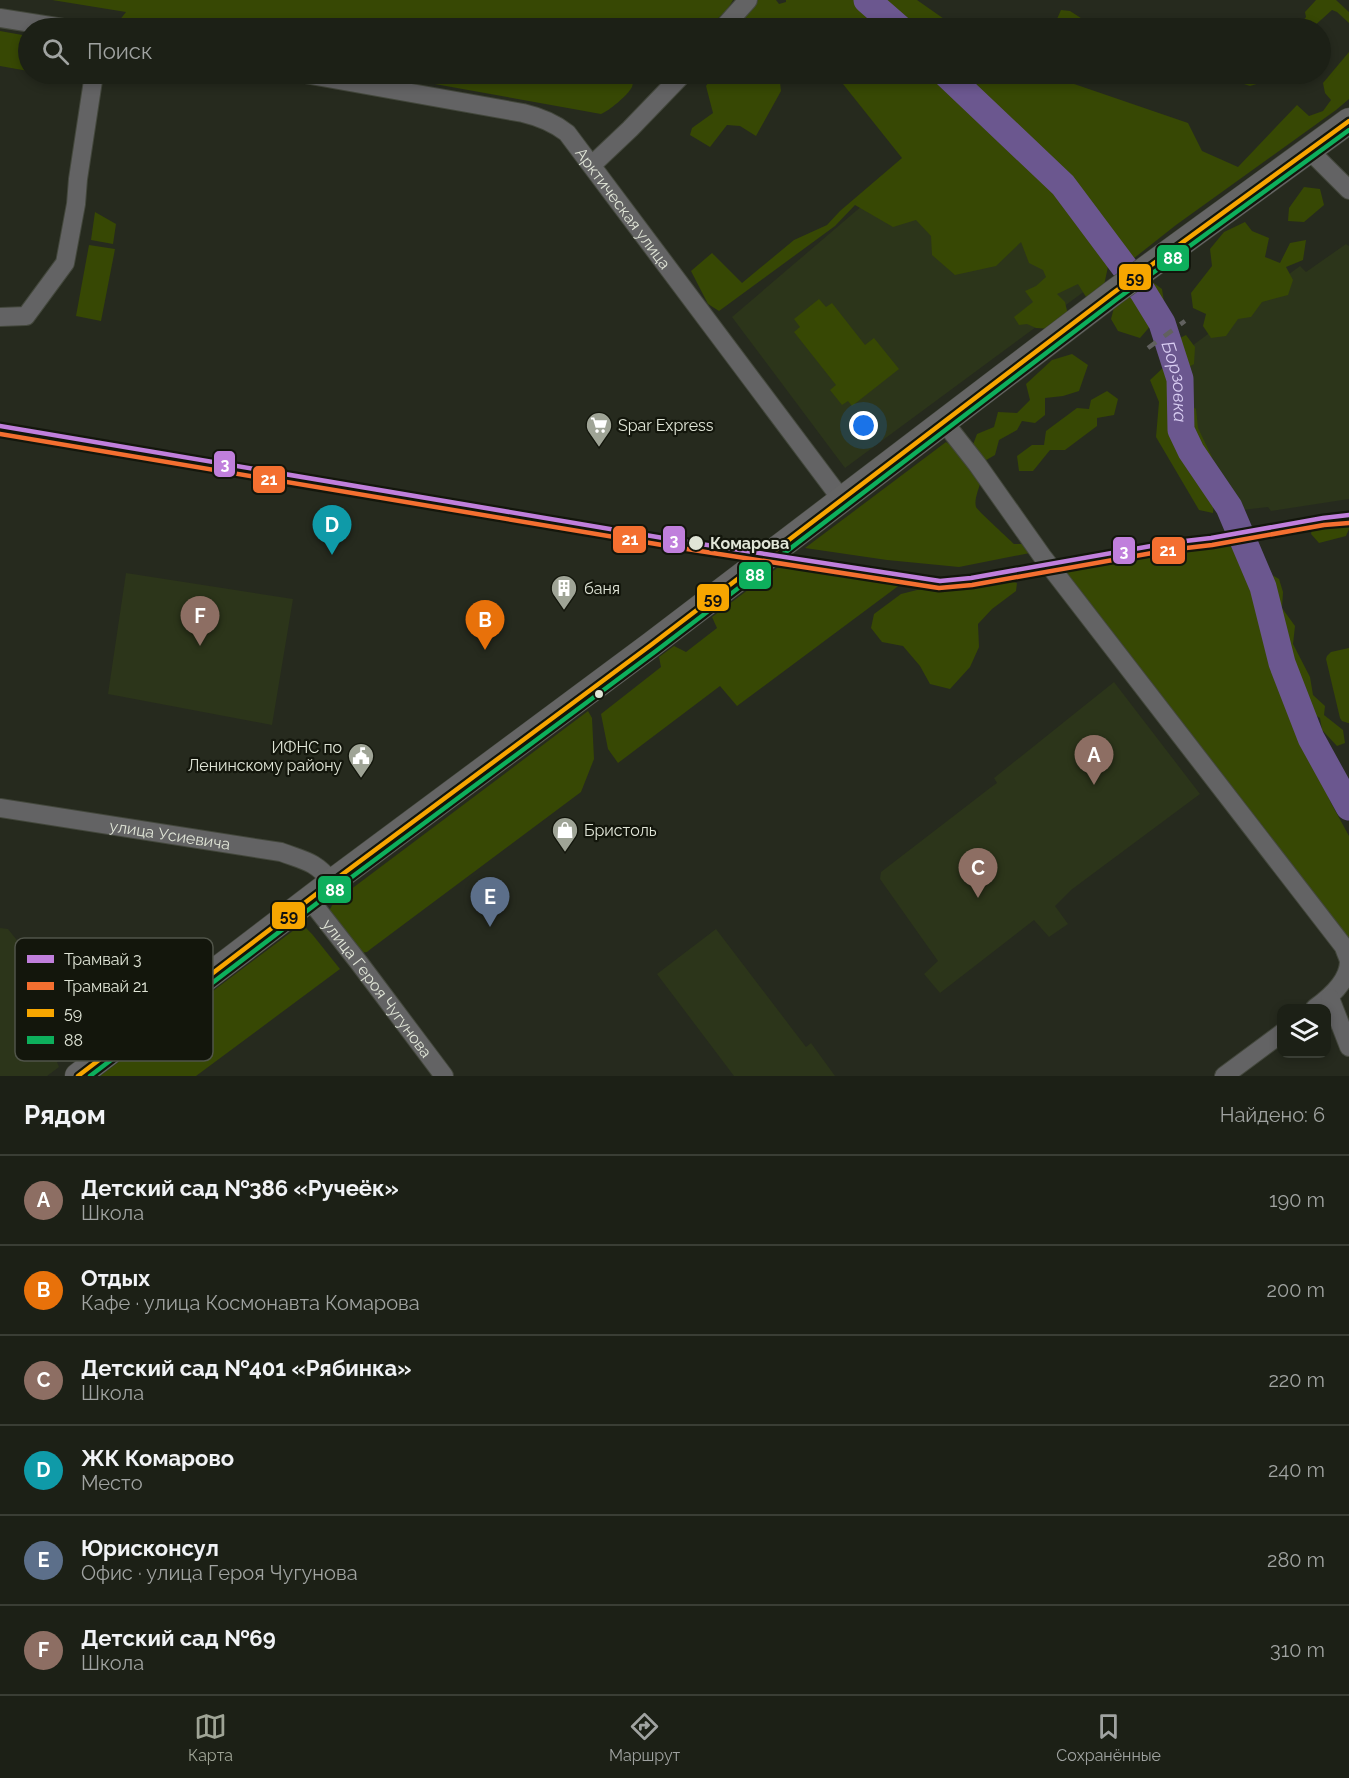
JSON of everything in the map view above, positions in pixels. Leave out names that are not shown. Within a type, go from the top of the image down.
[{"type":"street","points":[[732,18],[748,0]]},
{"type":"street","points":[[0,18],[18,21]]},
{"type":"street","points":[[0,317],[26,316],[65,263],[76,204],[92,84]]},
{"type":"street","name":"Арктическая улица","points":[[359,84],[541,118],[556,124],[567,133],[842,500]]},
{"type":"street","points":[[592,165],[673,84]]},
{"type":"street","points":[[213,973],[616,672],[1150,265],[1349,121]]},
{"type":"street","points":[[1309,150],[1349,190]]},
{"type":"street","points":[[944,422],[977,464],[1042,556],[1344,947],[1348,961],[1345,976],[1322,1003],[1349,1047]]},
{"type":"street","name":"улица Усиевича","points":[[0,808],[280,852],[314,864],[332,882]]},
{"type":"street","name":"улица Героя Чугунова","points":[[309,900],[444,1076]]},
{"type":"street","points":[[1224,1076],[1277,1037]]},
{"type":"street","points":[[78,1076],[98,1061]]},
{"type":"shaded area","points":[[939,140],[1097,282],[845,468],[732,317]]},
{"type":"shaded area","points":[[1346,244],[1349,246],[1349,499],[1271,511],[1268,507],[1242,510],[1197,445],[1190,422],[1192,381],[1181,354],[1300,266],[1306,272]]},
{"type":"shaded area","points":[[126,573],[293,599],[272,725],[108,694]]},
{"type":"shaded area","points":[[1114,682],[1200,794],[1071,890],[1055,906],[1068,924],[1049,937],[1034,920],[940,993],[924,974],[938,961],[880,879],[881,872],[997,783],[994,778]]},
{"type":"shaded area","points":[[0,928],[8,929],[15,938],[15,1061],[58,1061],[59,1067],[47,1076],[0,1076]]},
{"type":"shaded area","points":[[716,929],[806,1047],[811,1043],[835,1076],[734,1076],[657,974]]},
{"type":"green space","points":[[52,0],[733,0],[718,18],[121,18],[126,12]]},
{"type":"green space","points":[[754,0],[776,0],[779,4],[786,0],[917,0],[943,18],[741,18]]},
{"type":"green space","points":[[1316,0],[1336,0],[1349,12],[1349,23],[1332,10],[1323,18],[1305,18],[1305,12]]},
{"type":"green space","points":[[1061,10],[1070,11],[1081,18],[1057,18]]},
{"type":"green space","points":[[0,31],[18,34],[18,69],[0,66]]},
{"type":"green space","points":[[1349,52],[1349,99],[1133,259],[1123,254],[1109,262],[1103,290],[1086,297],[1078,284],[1057,294],[1065,302],[1068,315],[1053,329],[1036,328],[1027,324],[1019,325],[1014,317],[1033,302],[1025,291],[1036,286],[1046,277],[1043,270],[1029,263],[1021,242],[996,266],[955,275],[932,255],[931,236],[916,220],[893,227],[855,205],[835,226],[719,311],[708,304],[691,271],[712,253],[742,283],[794,240],[827,225],[902,158],[843,84],[1074,84],[1188,123],[1202,151],[1238,167],[1297,105],[1309,116],[1323,111],[1331,100],[1325,93],[1323,84],[1331,84],[1331,73]]},
{"type":"green space","points":[[434,84],[633,84],[627,94],[601,114]]},
{"type":"green space","points":[[707,84],[780,84],[781,91],[756,136],[740,126],[727,125],[710,147],[690,135],[692,128],[713,113]]},
{"type":"green space","points":[[1304,187],[1320,189],[1324,205],[1304,222],[1288,221],[1289,208]]},
{"type":"green space","points":[[95,212],[116,224],[113,244],[91,240]]},
{"type":"green space","points":[[1245,222],[1252,231],[1269,238],[1265,257],[1280,263],[1290,243],[1306,240],[1303,260],[1286,267],[1293,280],[1288,295],[1262,302],[1251,317],[1238,319],[1226,336],[1211,338],[1203,326],[1206,314],[1193,308],[1191,293],[1212,266],[1210,249],[1224,232]]},
{"type":"green space","points":[[89,245],[115,249],[101,321],[76,316]]},
{"type":"green space","points":[[1147,278],[1162,289],[1165,309],[1140,338],[1118,331],[1111,319],[1116,300]]},
{"type":"green space","points":[[819,299],[826,307],[832,303],[865,345],[874,338],[899,369],[852,406],[848,401],[842,405],[830,390],[836,385],[794,332],[800,327],[794,319]]},
{"type":"green space","points":[[1186,335],[1195,347],[1194,364],[1171,377],[1176,390],[1173,433],[1214,500],[1213,513],[1199,510],[1156,437],[1159,402],[1150,380],[1165,366],[1166,345]]},
{"type":"green space","points":[[1072,354],[1088,365],[1079,391],[1045,398],[1045,415],[1035,423],[1022,421],[1017,430],[999,440],[995,455],[981,463],[971,450],[977,434],[994,427],[998,412],[1017,413],[1030,400],[1026,384],[1052,360]]},
{"type":"green space","points":[[1107,391],[1118,399],[1114,415],[1097,418],[1097,426],[1065,450],[1050,450],[1033,471],[1019,471],[1017,456],[1032,445],[1044,445],[1046,431],[1077,408],[1089,409],[1091,400]]},
{"type":"green space","points":[[1187,402],[1196,409],[1198,428],[1212,457],[1201,455],[1197,446],[1184,439],[1179,418]]},
{"type":"green space","points":[[946,442],[958,450],[980,484],[976,507],[1014,544],[1024,544],[1030,553],[959,567],[887,560],[805,548]]},
{"type":"green space","points":[[1343,517],[1349,521],[1346,536],[1319,543],[1311,534],[1313,524]]},
{"type":"green space","points":[[1236,545],[1250,583],[1272,666],[1308,753],[1349,836],[1349,947],[1055,568]]},
{"type":"green space","points":[[781,565],[905,581],[737,706],[720,686],[618,763],[608,749],[601,714],[661,667],[659,657],[674,646],[686,652],[717,628],[712,617]]},
{"type":"green space","points":[[1272,575],[1279,579],[1283,592],[1282,608],[1295,626],[1293,644],[1310,677],[1313,695],[1325,706],[1324,715],[1343,730],[1345,743],[1337,746],[1322,730],[1320,718],[1308,711],[1308,696],[1299,686],[1292,667],[1291,647],[1284,644],[1277,623],[1279,609],[1271,594],[1269,583]]},
{"type":"green space","points":[[1002,579],[1017,583],[1016,591],[992,609],[978,624],[979,647],[970,667],[950,689],[930,684],[920,666],[903,646],[882,642],[871,628],[874,614],[901,594],[917,590],[974,587]]},
{"type":"green space","points":[[1349,648],[1348,723],[1340,718],[1326,659],[1331,652]]},
{"type":"green space","points":[[588,711],[592,718],[594,759],[581,792],[367,952],[361,953],[330,914],[334,902]]},
{"type":"green space","points":[[302,924],[340,969],[196,1076],[100,1076],[120,1061],[213,1061],[213,991]]},
{"type":"waterway","name":"Борзовка","points":[[867,0],[888,18]]},
{"type":"waterway","name":"Борзовка","points":[[957,84],[1063,185],[1143,292],[1162,323],[1180,379],[1181,430],[1191,451],[1229,507],[1263,587],[1282,663],[1311,738],[1349,807]]},
{"type":"railway","points":[[1148,348],[1185,321]]},
{"type":"tram line","name":"3","points":[[0,426],[675,540],[940,581],[971,578],[1168,543],[1349,515]]},
{"type":"tram line","name":"21","points":[[0,434],[674,547],[939,588],[972,585],[1169,550],[1349,523]]},
{"type":"transit line","name":"59","points":[[213,973],[651,645],[1113,293],[1349,121]]},
{"type":"transit line","name":"88","points":[[213,982],[656,651],[1117,299],[1349,130]]},
{"type":"transit line","name":"59","points":[[78,1076],[98,1061]]},
{"type":"transit line","name":"88","points":[[90,1076],[110,1061]]},
{"type":"place","name":"Spar Express","points":[[599,448]]},
{"type":"place","name":"Комарова","points":[[696,543]]},
{"type":"place","name":"ЖК Комарово","points":[[332,555]]},
{"type":"place","name":"баня","points":[[564,611]]},
{"type":"place","name":"Детский сад №69","points":[[200,646]]},
{"type":"place","name":"Отдых","points":[[485,650]]},
{"type":"place","name":"ИФНС по Ленинскому району","points":[[361,779]]},
{"type":"place","name":"Детский сад №386 «Ручеёк»","points":[[1094,785]]},
{"type":"place","name":"Бристоль","points":[[565,853]]},
{"type":"place","name":"Детский сад №401 «Рябинка»","points":[[978,898]]},
{"type":"place","name":"Юрисконсул","points":[[490,927]]}]
